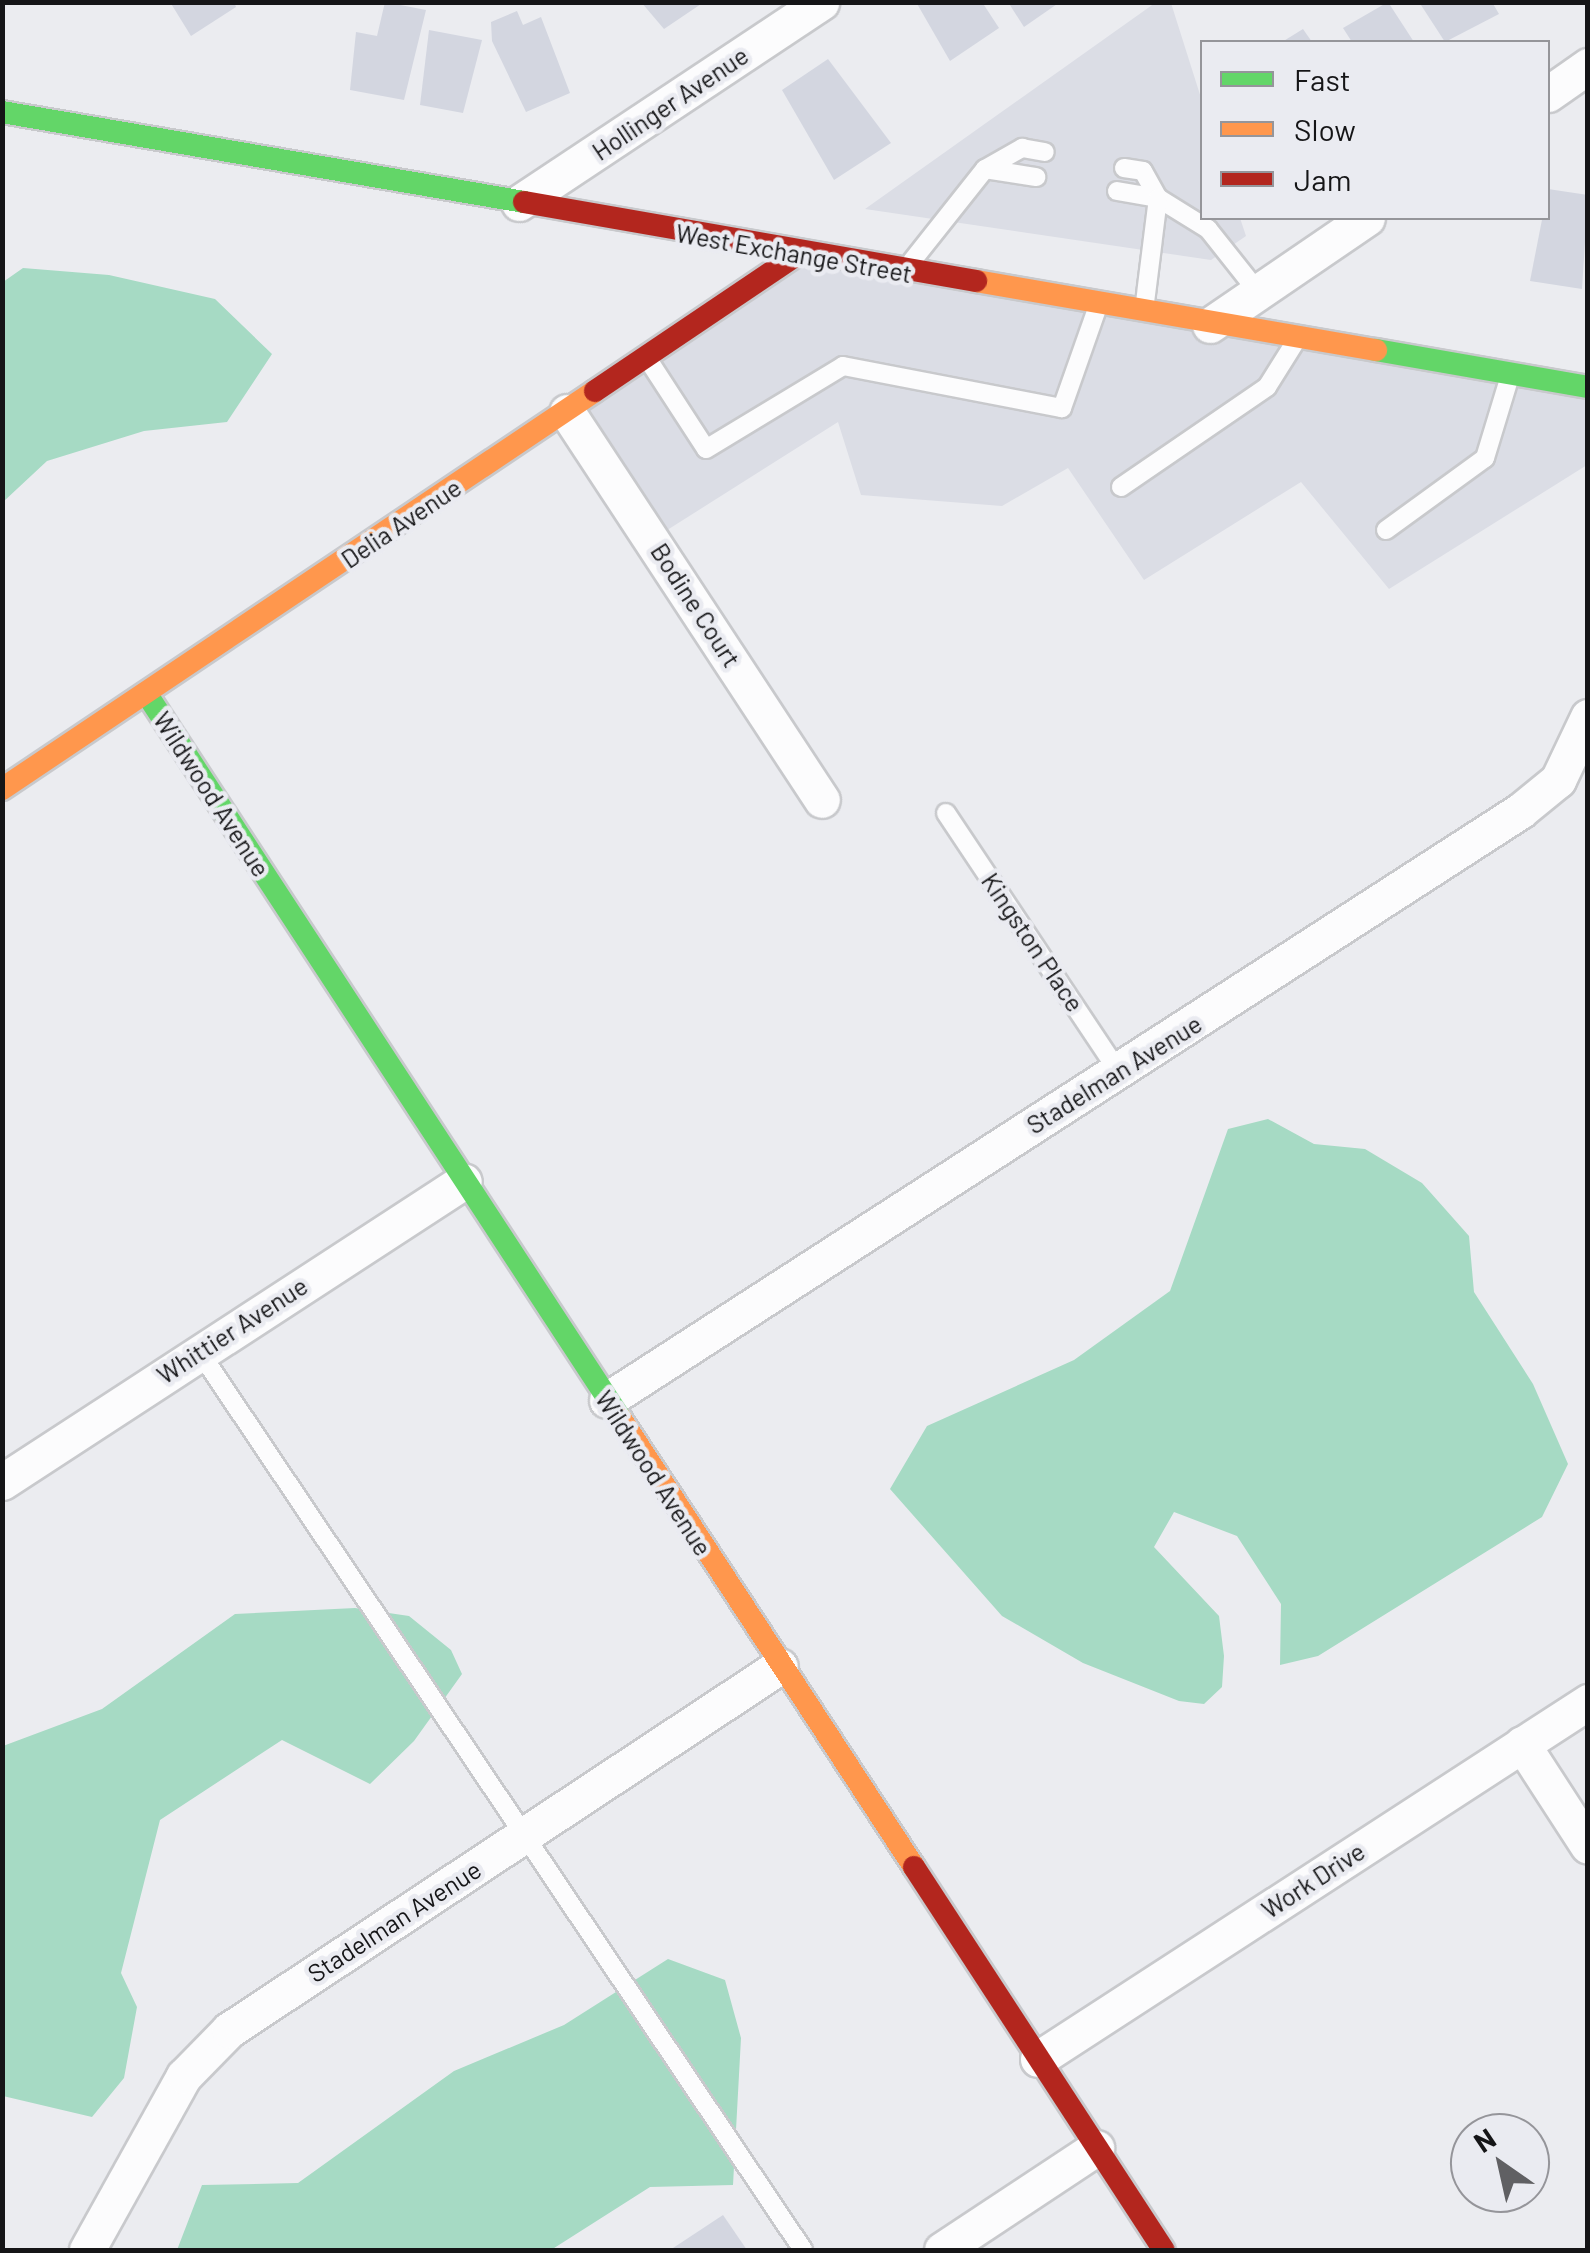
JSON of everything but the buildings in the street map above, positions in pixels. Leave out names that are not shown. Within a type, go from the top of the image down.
[{"type":"street","name":"Hollinger Avenue","points":[[519,204],[822,2]]},
{"type":"street","points":[[1550,93],[1588,66]]},
{"type":"street","name":"West Exchange Street","points":[[2,112],[798,254],[1588,388]]},
{"type":"street","points":[[1210,325],[1364,220]]},
{"type":"street","name":"Delia Avenue","points":[[2,789],[798,254]]},
{"type":"street","name":"Bodine Court","points":[[568,412],[822,800]]},
{"type":"street","name":"Wildwood Avenue","points":[[146,694],[1164,2250]]},
{"type":"street","name":"Stadelman Avenue","points":[[607,1400],[1520,810],[1558,780],[1584,741]]},
{"type":"street","name":"Whittier Avenue","points":[[2,1482],[464,1180]]},
{"type":"street","name":"Stadelman Avenue","points":[[87,2250],[199,2058],[521,1837],[780,1666]]},
{"type":"street","name":"Work Drive","points":[[1038,2060],[1588,1702]]},
{"type":"street","points":[[1522,1744],[1588,1846]]},
{"type":"street","points":[[942,2250],[1096,2148]]},
{"type":"lane","points":[[903,272],[985,169],[1022,148],[1045,152]]},
{"type":"lane","points":[[1124,168],[1143,171],[1158,198],[1144,314]]},
{"type":"lane","points":[[985,169],[1036,177]]},
{"type":"lane","points":[[1118,191],[1158,198],[1208,229],[1258,292]]},
{"type":"lane","points":[[647,358],[706,449],[842,366],[1062,408],[1098,306]]},
{"type":"lane","points":[[1121,487],[1268,387],[1297,339]]},
{"type":"lane","points":[[1386,530],[1485,458],[1511,374]]},
{"type":"lane","name":"Kingston Place","points":[[946,813],[1119,1072]]},
{"type":"lane","points":[[199,1350],[521,1837],[803,2250]]},
{"type":"shaded area","points":[[1155,3],[1171,3],[1200,95],[1200,220],[1241,220],[1246,236],[1211,260],[865,209]]},
{"type":"shaded area","points":[[798,254],[1587,387],[1587,465],[1389,589],[1301,482],[1144,580],[1068,468],[1002,506],[861,495],[838,422],[653,539],[567,412]]},
{"type":"green space","points":[[23,268],[109,275],[215,299],[272,354],[227,422],[144,431],[47,461],[3,502],[3,282]]},
{"type":"green space","points":[[1268,1119],[1314,1144],[1365,1149],[1422,1183],[1469,1236],[1474,1292],[1533,1384],[1568,1464],[1542,1517],[1318,1656],[1280,1665],[1281,1604],[1237,1536],[1174,1512],[1154,1547],[1219,1616],[1224,1656],[1222,1687],[1204,1704],[1179,1701],[1083,1663],[1002,1616],[890,1489],[927,1426],[1074,1360],[1170,1291],[1228,1129]]},
{"type":"green space","points":[[355,1608],[409,1616],[451,1650],[462,1674],[414,1741],[370,1784],[282,1740],[160,1820],[121,1973],[137,2007],[124,2078],[92,2117],[3,2096],[3,1746],[102,1709],[235,1614]]},
{"type":"green space","points":[[668,1959],[725,1980],[741,2038],[733,2185],[650,2187],[551,2250],[177,2250],[202,2185],[298,2183],[454,2071],[564,2025]]},
{"type":"traffic: fast","points":[[2,112],[524,202]]},
{"type":"traffic: fast","points":[[1376,350],[1588,387]]},
{"type":"traffic: fast","points":[[146,693],[621,1419]]},
{"type":"traffic: slow","points":[[976,281],[1376,350]]},
{"type":"traffic: slow","points":[[2,789],[595,391]]},
{"type":"traffic: slow","points":[[621,1419],[914,1867]]},
{"type":"traffic: jam","points":[[524,202],[976,281]]},
{"type":"traffic: jam","points":[[595,391],[798,254]]},
{"type":"traffic: jam","points":[[914,1867],[1164,2250]]}]
